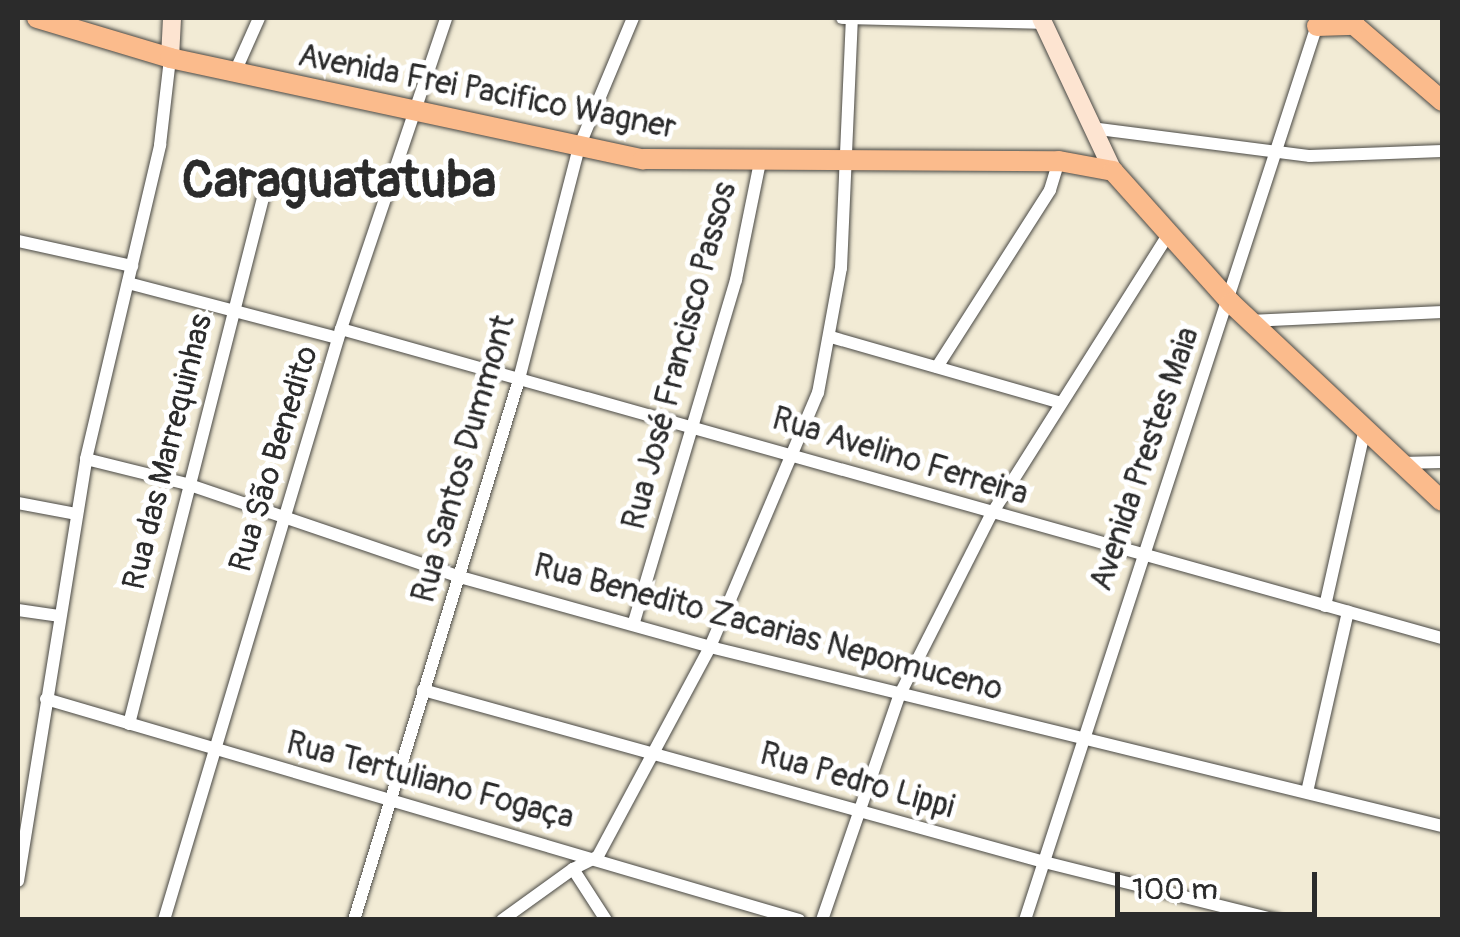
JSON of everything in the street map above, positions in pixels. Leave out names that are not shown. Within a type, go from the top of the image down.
[{"type":"main road","name":"Avenida Frei Pacifico Wagner","points":[[37,18],[170,58],[660,160],[1059,161],[1113,171]]},
{"type":"main road","points":[[1318,22],[1350,21],[1442,101]]},
{"type":"main road","points":[[1113,171],[1231,303],[1442,501]]},
{"type":"street","points":[[18,881],[20,844],[86,459],[160,145],[172,18]]},
{"type":"street","points":[[235,72],[259,18]]},
{"type":"street","name":"Rua São Benedito","points":[[164,920],[340,334],[446,18]]},
{"type":"street","name":"Rua Santos Dummont","points":[[354,920],[518,383],[579,146],[633,18]]},
{"type":"street","points":[[502,920],[598,856],[710,647],[794,454],[831,337],[847,160],[849,18],[1042,20],[1113,171]]},
{"type":"street","name":"Avenida Prestes Maia","points":[[1025,920],[1142,556],[1231,303],[1318,22]]},
{"type":"street","points":[[1091,128],[1281,148],[1310,156],[1442,151]]},
{"type":"street","points":[[938,367],[1050,190],[1059,161]]},
{"type":"street","name":"Rua José Francisco Passos","points":[[634,622],[736,280],[760,162]]},
{"type":"street","name":"Rua das Marrequinhas","points":[[129,724],[186,484],[264,194]]},
{"type":"street","points":[[822,920],[899,696],[991,514],[1058,402],[1168,233]]},
{"type":"street","points":[[18,240],[132,266]]},
{"type":"street","name":"Rua Avelino Ferreira","points":[[128,283],[693,425],[991,514],[1442,638]]},
{"type":"street","points":[[1250,321],[1442,312]]},
{"type":"street","points":[[831,337],[1058,402]]},
{"type":"street","points":[[1325,606],[1365,428]]},
{"type":"street","name":"Rua Benedito Zacarias Nepomuceno","points":[[86,459],[186,484],[460,577],[634,622],[710,647],[1442,826]]},
{"type":"street","points":[[1402,463],[1442,462]]},
{"type":"street","points":[[18,503],[77,514]]},
{"type":"street","points":[[18,610],[59,616]]},
{"type":"street","points":[[1307,792],[1348,612]]},
{"type":"street","name":"Rua Pedro Lippi","points":[[424,690],[1044,862],[1278,920]]},
{"type":"street","name":"Rua Tertuliano Fogaça","points":[[46,698],[390,800],[598,856],[799,920]]},
{"type":"street","points":[[574,869],[606,920]]},
{"type":"district","name":"Caraguatatuba","points":[[339,181]]}]
